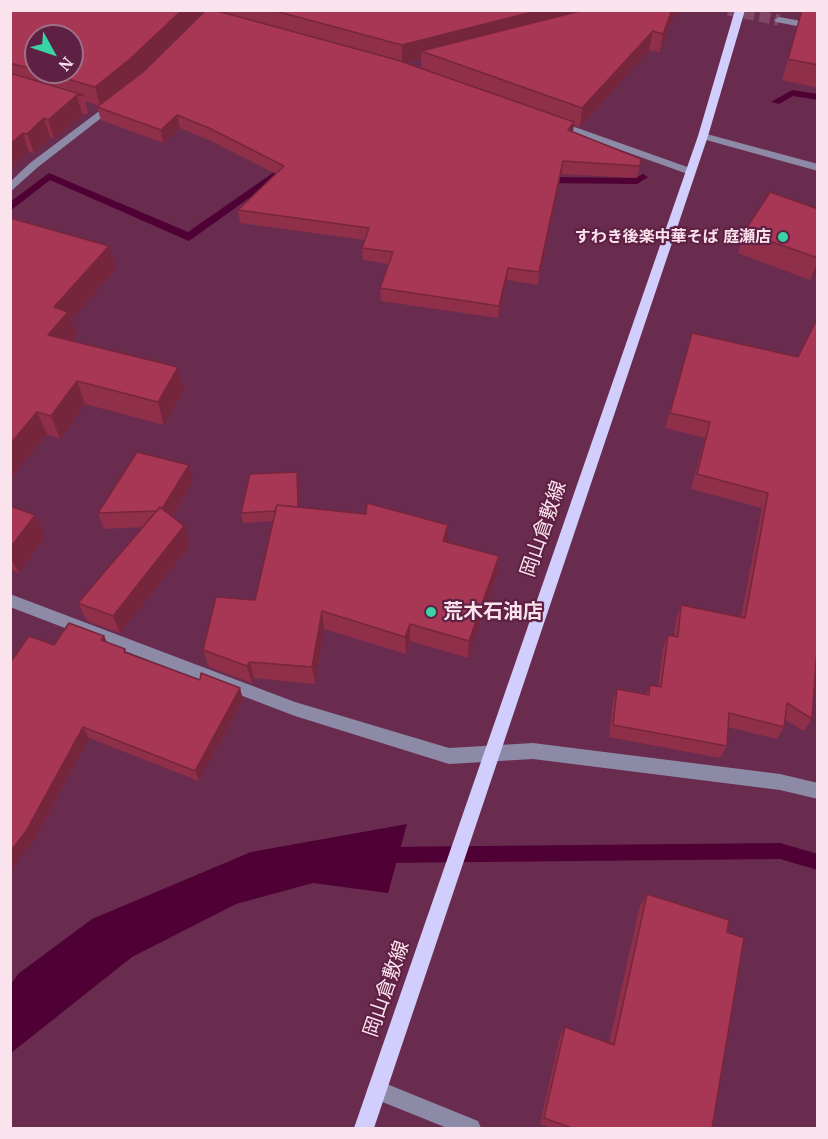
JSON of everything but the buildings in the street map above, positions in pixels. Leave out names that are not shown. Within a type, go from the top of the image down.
[{"type":"main road","name":"岡山倉敷線","points":[[364,1128],[689,171],[703,136],[740,10]]},
{"type":"street","points":[[778,20],[818,27]]},
{"type":"street","points":[[10,189],[34,165],[98,110],[122,96]]},
{"type":"street","points":[[546,120],[689,171]]},
{"type":"street","points":[[703,136],[818,168]]},
{"type":"street","points":[[10,600],[295,709],[450,756],[533,751],[780,782],[818,791]]},
{"type":"street","points":[[376,1090],[471,1128]]},
{"type":"shaded area","points":[[407,824],[388,893],[313,883],[236,904],[132,957],[11,1053],[11,984],[18,974],[92,919],[251,852]]},
{"type":"waterway","points":[[776,102],[792,93],[818,97]]},
{"type":"waterway","points":[[10,208],[49,176],[189,237],[290,164]]},
{"type":"waterway","points":[[544,180],[637,181],[643,177]]},
{"type":"waterway","points":[[380,855],[780,851],[818,862]]},
{"type":"tunnel","points":[[728,10],[779,20]]},
{"type":"place","name":"すわき後楽中華そば 庭瀬店","points":[[783,237]]},
{"type":"place","name":"荒木石油店","points":[[431,612]]}]
